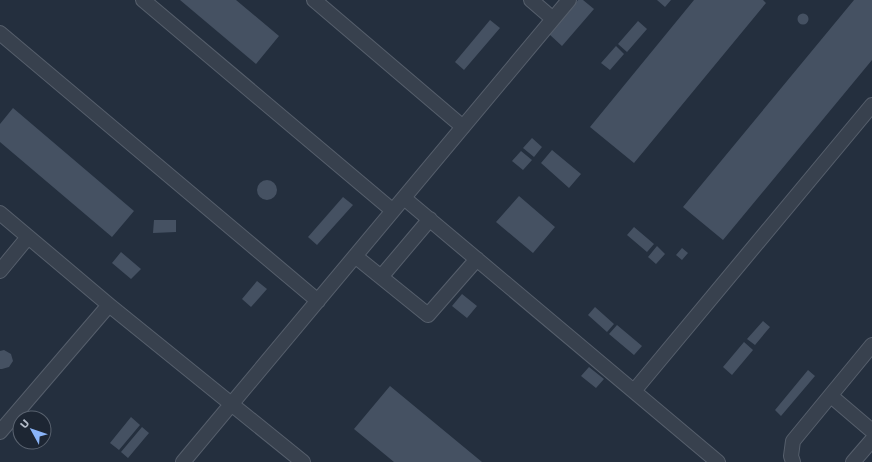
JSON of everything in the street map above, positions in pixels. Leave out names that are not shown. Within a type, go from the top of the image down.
[{"type":"lane","points":[[144,0],[392,210]]},
{"type":"lane","points":[[314,0],[463,128]]},
{"type":"lane","points":[[531,0],[553,19]]},
{"type":"lane","points":[[183,462],[569,0]]},
{"type":"lane","points":[[0,33],[318,300]]},
{"type":"lane","points":[[634,391],[872,105]]},
{"type":"lane","points":[[404,198],[718,462]]},
{"type":"lane","points":[[0,213],[109,305],[303,462]]},
{"type":"lane","points":[[381,277],[430,219]]},
{"type":"lane","points":[[0,271],[28,237]]},
{"type":"lane","points":[[355,256],[428,315],[477,259]]},
{"type":"lane","points":[[0,432],[109,305]]},
{"type":"lane","points":[[793,462],[791,456],[793,441],[872,345]]},
{"type":"lane","points":[[830,396],[872,431]]},
{"type":"lane","points":[[853,462],[872,440]]},
{"type":"building","points":[[180,0],[236,0],[279,36],[256,64]]},
{"type":"building","points":[[578,0],[583,0],[594,9],[562,46],[549,34]]},
{"type":"building","points":[[657,0],[671,0],[665,7]]},
{"type":"building","points":[[694,0],[763,0],[766,3],[634,163],[590,127]]},
{"type":"building","points":[[854,0],[872,0],[872,60],[723,240],[683,207]]},
{"type":"building","points":[[801,14],[805,14],[807,15],[807,23],[801,24],[798,21],[798,17]]},
{"type":"building","points":[[490,20],[500,28],[464,70],[455,62]]},
{"type":"building","points":[[638,21],[647,29],[627,52],[618,44]]},
{"type":"building","points":[[616,46],[624,54],[610,70],[601,63]]},
{"type":"building","points":[[13,108],[134,211],[112,237],[0,142],[0,124]]},
{"type":"building","points":[[532,138],[542,147],[534,157],[523,148]]},
{"type":"building","points":[[552,150],[581,174],[569,188],[541,163]]},
{"type":"building","points":[[521,151],[532,160],[523,170],[512,161]]},
{"type":"building","points":[[267,180],[274,183],[277,190],[274,197],[267,200],[260,197],[257,190],[260,183]]},
{"type":"building","points":[[519,196],[555,227],[533,253],[496,222]]},
{"type":"building","points":[[343,197],[353,205],[317,245],[308,237]]},
{"type":"building","points":[[154,220],[176,220],[176,232],[153,233]]},
{"type":"building","points":[[634,227],[654,244],[647,252],[627,235]]},
{"type":"building","points":[[657,246],[665,254],[656,264],[648,257]]},
{"type":"building","points":[[682,248],[688,253],[682,260],[676,255]]},
{"type":"building","points":[[121,252],[141,269],[131,279],[112,263]]},
{"type":"building","points":[[257,281],[267,289],[251,307],[242,299]]},
{"type":"building","points":[[462,294],[477,306],[467,318],[452,306]]},
{"type":"building","points":[[595,307],[614,324],[607,332],[588,315]]},
{"type":"building","points":[[763,321],[770,327],[755,345],[747,339]]},
{"type":"building","points":[[617,325],[642,346],[634,355],[609,334]]},
{"type":"building","points":[[744,342],[753,350],[732,375],[723,367]]},
{"type":"building","points":[[4,350],[11,354],[13,361],[9,367],[0,369],[0,351]]},
{"type":"building","points":[[589,367],[604,379],[596,388],[581,376]]},
{"type":"building","points":[[808,370],[815,376],[781,416],[775,410]]},
{"type":"building","points":[[390,386],[482,462],[394,462],[354,429]]},
{"type":"building","points":[[131,417],[140,425],[119,450],[110,443]]},
{"type":"building","points":[[142,427],[149,433],[128,458],[121,452]]}]
